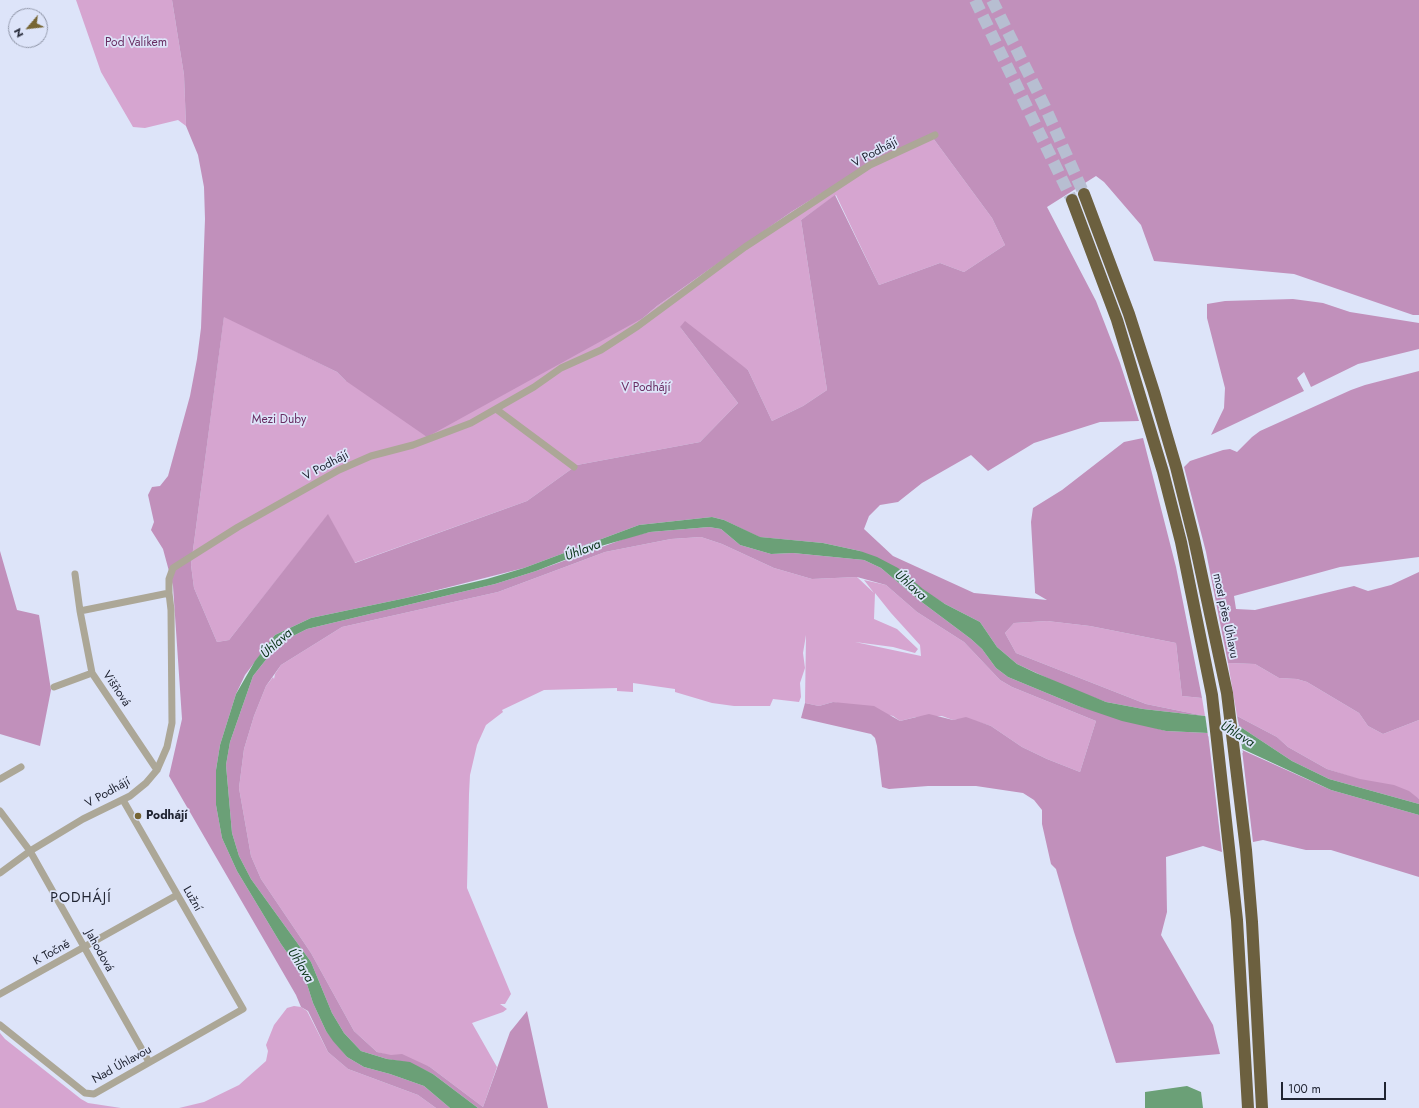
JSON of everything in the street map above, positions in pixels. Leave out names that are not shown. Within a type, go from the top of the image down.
[{"type":"highway","name":"most přes Úhlavu","points":[[1084,194],[1129,314],[1154,392],[1194,539],[1225,685],[1246,850],[1252,922],[1262,1108]]},
{"type":"highway","points":[[1072,200],[1117,320],[1141,397],[1181,542],[1212,695],[1237,920],[1248,1108]]},
{"type":"street","name":"V Podhájí","points":[[0,873],[30,851],[83,819],[123,800],[146,783],[157,770],[167,747],[172,723],[171,610],[169,580],[173,568],[238,527],[333,473],[371,456],[413,445],[471,423],[534,387],[561,368],[600,350],[638,326],[745,247],[870,165],[935,135]]},
{"type":"street","points":[[496,409],[574,468]]},
{"type":"street","name":"Višňová","points":[[75,574],[80,611],[92,673],[157,770]]},
{"type":"street","points":[[80,611],[169,593]]},
{"type":"street","points":[[54,687],[92,673]]},
{"type":"street","points":[[0,779],[21,767]]},
{"type":"street","name":"Lužní","points":[[123,800],[243,1009]]},
{"type":"street","name":"Jahodová","points":[[0,811],[30,851],[150,1062]]},
{"type":"street","name":"K Točně","points":[[0,994],[177,895]]},
{"type":"street","name":"Nad Úhlavou","points":[[0,1025],[85,1093],[94,1094],[243,1009]]},
{"type":"green space","name":"Pod Valíkem","points":[[76,0],[172,0],[184,75],[186,126],[178,120],[145,128],[133,127],[101,72]]},
{"type":"green space","name":"V Podhájí","points":[[930,134],[992,218],[1005,245],[964,272],[940,263],[879,285],[836,195],[801,220],[827,390],[803,406],[772,421],[748,370],[680,327],[738,403],[700,442],[577,465],[527,501],[354,563],[328,515],[229,640],[217,642],[194,588],[191,565],[224,316],[337,372],[346,381],[643,318],[657,306],[791,212],[853,174]]},
{"type":"green space","points":[[701,537],[722,544],[774,568],[812,579],[857,577],[874,593],[864,580],[886,585],[917,612],[964,642],[1000,680],[1012,687],[1096,721],[1080,772],[1022,747],[991,726],[966,718],[953,720],[942,716],[916,717],[900,721],[893,716],[833,702],[819,706],[805,703],[806,635],[803,653],[805,668],[800,683],[801,697],[799,702],[773,699],[770,706],[734,706],[712,703],[675,692],[675,689],[633,683],[633,692],[617,691],[617,688],[544,690],[502,710],[503,712],[486,725],[477,745],[470,775],[469,794],[467,888],[511,994],[505,1004],[500,1004],[507,1009],[503,1012],[472,1023],[497,1067],[483,1107],[430,1067],[377,1052],[354,1031],[311,953],[261,879],[251,856],[239,788],[244,749],[254,716],[266,686],[273,677],[274,679],[275,674],[281,665],[342,627],[498,592],[605,552],[671,539]],"holes":[[[875,593],[920,645],[921,656],[855,642],[893,647],[915,653],[918,649],[897,629],[874,619]]]},
{"type":"green space","points":[[1047,621],[1090,626],[1176,643],[1182,696],[1202,698],[1205,716],[1146,704],[1016,653],[1005,633],[1014,623]]},
{"type":"green space","points":[[1228,663],[1255,664],[1279,678],[1297,679],[1307,682],[1359,713],[1368,726],[1383,734],[1419,720],[1419,799],[1327,769],[1288,747],[1277,737],[1237,716]]},
{"type":"green space","points":[[294,1006],[301,1007],[307,1011],[328,1052],[348,1069],[418,1095],[436,1108],[179,1108],[204,1102],[239,1085],[266,1061],[268,1051],[266,1045],[274,1025],[287,1008]]},
{"type":"green space","points":[[0,1033],[5,1039],[81,1099],[88,1103],[121,1108],[0,1108]]},
{"type":"shaded area","points":[[172,0],[1419,0],[1419,315],[1413,315],[1294,274],[1154,261],[1141,225],[1104,182],[1096,176],[1047,207],[1096,301],[1120,363],[1139,421],[1100,422],[1034,443],[988,471],[971,455],[922,483],[898,502],[880,505],[869,516],[864,529],[893,556],[974,593],[1047,600],[1035,593],[1031,522],[1033,508],[1062,490],[1124,442],[1143,438],[1176,567],[1202,698],[1182,696],[1176,643],[1090,626],[1047,621],[1014,623],[1005,633],[1016,653],[1146,704],[1205,716],[1143,709],[1106,702],[1071,689],[1017,664],[997,647],[980,622],[945,604],[860,551],[823,543],[759,537],[724,520],[712,517],[639,525],[524,568],[406,598],[311,618],[275,635],[245,675],[236,694],[220,745],[216,770],[216,805],[222,838],[237,871],[281,944],[305,978],[313,1003],[326,1031],[347,1057],[364,1067],[424,1086],[450,1108],[436,1108],[418,1095],[348,1069],[328,1052],[308,1011],[301,1007],[296,995],[169,776],[182,719],[173,586],[163,549],[151,530],[154,522],[148,495],[152,487],[160,486],[168,476],[190,396],[201,328],[205,219],[204,187],[198,155],[186,126],[184,75]],"holes":[[[930,134],[992,218],[1005,245],[964,272],[940,263],[879,285],[835,195],[801,220],[827,390],[803,406],[772,421],[748,370],[685,321],[680,327],[738,403],[700,442],[577,465],[527,501],[355,563],[328,514],[229,640],[217,642],[194,588],[191,565],[224,317],[337,372],[346,381],[427,437],[643,318],[657,306],[791,212],[853,174]]]},
{"type":"shaded area","points":[[1293,299],[1323,303],[1350,312],[1419,323],[1419,349],[1358,364],[1311,387],[1304,372],[1297,378],[1304,391],[1211,435],[1224,408],[1225,388],[1207,318],[1207,304],[1225,301]]},
{"type":"shaded area","points":[[1419,371],[1419,557],[1340,567],[1234,596],[1236,609],[1255,610],[1354,586],[1368,591],[1391,585],[1419,572],[1419,720],[1383,734],[1368,726],[1359,713],[1307,682],[1297,679],[1279,678],[1255,664],[1228,663],[1206,552],[1184,467],[1190,461],[1223,450],[1230,449],[1237,452],[1260,431],[1351,390]]},
{"type":"shaded area","points":[[709,527],[721,529],[740,545],[771,554],[793,553],[864,560],[881,568],[919,600],[971,639],[982,649],[996,668],[1008,677],[1078,706],[1166,731],[1208,733],[1222,852],[1203,846],[1166,857],[1167,912],[1161,935],[1213,1025],[1220,1054],[1116,1063],[1074,932],[1056,869],[1051,864],[1042,824],[1042,810],[1034,800],[1023,793],[976,786],[928,786],[889,789],[882,787],[877,746],[875,738],[871,734],[801,718],[805,703],[819,706],[833,702],[874,706],[900,721],[929,714],[953,720],[966,717],[991,726],[1022,747],[1080,772],[1096,721],[1012,687],[1000,680],[964,642],[917,612],[886,585],[857,577],[812,579],[774,568],[722,544],[701,537],[671,539],[605,552],[498,592],[342,627],[281,665],[266,686],[254,716],[244,749],[239,788],[251,856],[261,879],[311,953],[354,1031],[377,1052],[391,1055],[402,1054],[430,1067],[483,1107],[510,1032],[527,1011],[548,1108],[478,1108],[433,1074],[410,1063],[387,1059],[361,1051],[344,1033],[332,1013],[311,962],[251,879],[239,856],[232,833],[226,765],[230,742],[253,676],[272,652],[289,638],[307,629],[495,584],[536,571],[632,536],[650,532]]},
{"type":"shaded area","points":[[0,551],[17,610],[39,615],[51,690],[40,746],[0,734]]},
{"type":"shaded area","points":[[1237,716],[1277,737],[1288,747],[1327,769],[1360,779],[1394,785],[1409,791],[1419,799],[1419,804],[1329,779],[1292,761],[1239,726]]},
{"type":"shaded area","points":[[1242,750],[1331,790],[1419,815],[1419,877],[1331,850],[1306,850],[1263,840],[1253,842]]},
{"type":"water","name":"Úhlava","points":[[712,517],[724,520],[760,537],[823,543],[860,551],[877,557],[898,568],[923,589],[945,604],[980,622],[997,647],[1017,664],[1106,702],[1143,709],[1205,716],[1239,726],[1292,761],[1329,779],[1419,804],[1419,815],[1331,790],[1208,733],[1166,731],[1122,721],[1078,706],[1008,677],[996,668],[982,649],[971,639],[919,600],[881,568],[864,560],[793,553],[771,554],[740,545],[721,529],[709,527],[650,532],[601,546],[536,571],[495,584],[307,629],[289,638],[272,652],[253,676],[230,742],[226,765],[232,833],[239,856],[251,879],[311,962],[332,1013],[344,1033],[361,1051],[387,1059],[410,1062],[433,1074],[478,1108],[450,1108],[424,1086],[364,1067],[347,1057],[326,1031],[313,1003],[305,978],[281,944],[237,871],[222,838],[216,805],[216,770],[220,745],[236,694],[255,661],[275,635],[311,618],[487,579],[524,568],[639,525]]},
{"type":"water","points":[[1187,1086],[1201,1092],[1203,1108],[1145,1108],[1145,1092]]},
{"type":"pier","points":[[1205,714],[1238,724],[1243,753],[1208,736]]},
{"type":"tunnel","points":[[975,0],[1072,200]]},
{"type":"tunnel","points":[[992,0],[1045,107],[1084,194]]},
{"type":"place","name":"Podhájí","points":[[138,816]]},
{"type":"district","name":"PODHÁJÍ","points":[[81,899]]},
{"type":"park label","name":"Mezi Duby","points":[[279,420]]}]
